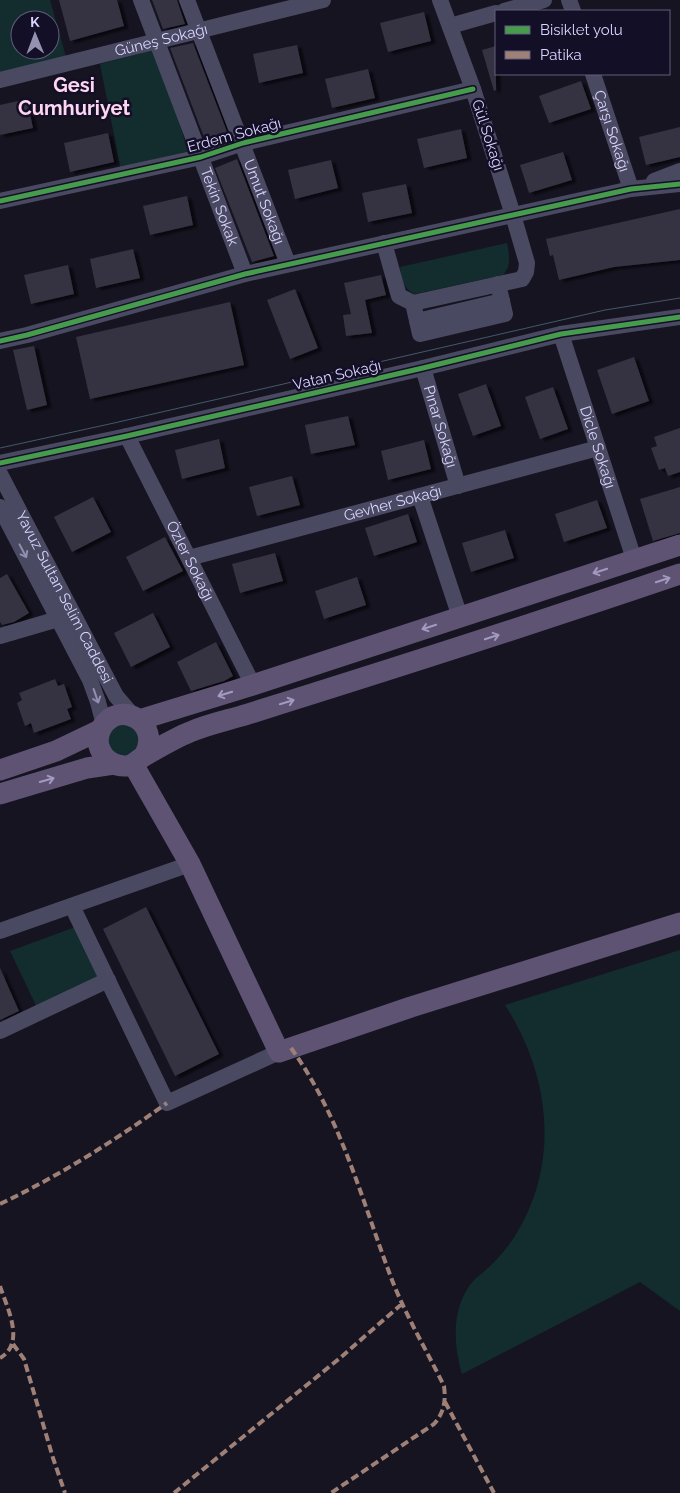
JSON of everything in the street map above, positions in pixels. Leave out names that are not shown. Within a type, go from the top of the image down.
[{"type":"main road","points":[[136,718],[253,685],[680,545]]},
{"type":"main road","points":[[0,794],[87,768],[130,761],[190,732],[477,642],[680,574]]},
{"type":"main road","points":[[0,770],[56,750],[102,727],[114,716],[127,715],[136,718],[148,730],[147,750],[130,761],[103,756],[98,737],[102,727]]},
{"type":"main road","points":[[130,761],[190,864],[279,1052],[411,1007],[680,923]]},
{"type":"street","name":"Tekin Sokak","points":[[141,0],[245,274]]},
{"type":"street","name":"Umut Sokağı","points":[[187,0],[288,264]]},
{"type":"street","name":"Güneş Sokağı","points":[[0,80],[323,0]]},
{"type":"street","name":"Gül Sokağı","points":[[440,0],[473,89],[514,215],[526,259],[527,268],[522,279],[498,284]]},
{"type":"street","points":[[508,10],[544,0]]},
{"type":"street","points":[[450,26],[495,13]]},
{"type":"street","name":"Çarşı Sokağı","points":[[593,75],[631,189]]},
{"type":"street","name":"Erdem Sokağı","points":[[0,201],[201,157],[242,143],[473,89]]},
{"type":"street","points":[[0,341],[245,274],[631,189],[680,172]]},
{"type":"street","points":[[631,189],[680,184]]},
{"type":"street","points":[[384,243],[399,296],[413,303],[498,284],[505,314],[420,334],[413,303]]},
{"type":"street","name":"Vatan Sokağı","points":[[0,463],[423,368],[561,334],[679,319]]},
{"type":"street","name":"Dicle Sokağı","points":[[561,334],[634,560]]},
{"type":"street","points":[[0,336],[27,335]]},
{"type":"street","name":"Pınar Sokağı","points":[[423,368],[458,486]]},
{"type":"street","name":"Özler Sokağı","points":[[127,436],[253,685]]},
{"type":"street","name":"Gevher Sokağı","points":[[189,558],[598,448]]},
{"type":"street","name":"Yavuz Sultan Selim Caddesi","points":[[0,474],[116,696],[136,718]]},
{"type":"street","points":[[420,496],[460,617]]},
{"type":"street","name":"Yavuz Sultan Selim Caddesi","points":[[0,508],[90,680],[98,702],[102,727]]},
{"type":"street","points":[[0,636],[58,619]]},
{"type":"street","points":[[0,931],[190,864]]},
{"type":"street","points":[[72,906],[167,1103],[279,1052]]},
{"type":"street","points":[[0,1031],[108,980]]},
{"type":"green space","points":[[0,0],[50,0],[53,10],[10,10],[10,60],[60,60],[60,36],[68,64],[0,81]]},
{"type":"green space","points":[[156,49],[189,154],[121,171],[100,64]]},
{"type":"green space","points":[[507,243],[509,264],[503,275],[415,294],[404,283],[400,267]]},
{"type":"green space","points":[[131,724],[142,742],[131,757],[113,754],[106,738],[113,726]]},
{"type":"green space","points":[[78,926],[108,985],[41,1016],[10,951]]},
{"type":"green space","points":[[680,950],[680,1311],[640,1282],[462,1374],[456,1337],[456,1325],[461,1301],[474,1280],[496,1260],[515,1236],[530,1208],[539,1179],[544,1149],[544,1119],[540,1089],[532,1060],[520,1032],[505,1005]]},
{"type":"building","points":[[59,0],[117,0],[124,26],[70,41]]},
{"type":"building","points":[[152,0],[177,0],[185,24],[163,29]]},
{"type":"building","points":[[424,12],[431,41],[388,52],[380,23]]},
{"type":"building","points":[[193,43],[229,137],[207,145],[170,48]]},
{"type":"building","points":[[297,45],[303,73],[259,83],[253,54]]},
{"type":"building","points":[[495,46],[496,90],[494,91],[482,50]]},
{"type":"building","points":[[368,69],[375,98],[332,108],[325,79]]},
{"type":"building","points":[[581,81],[591,109],[549,123],[539,96]]},
{"type":"building","points":[[27,99],[33,128],[0,135],[0,105]]},
{"type":"building","points":[[680,127],[680,157],[646,165],[639,137]]},
{"type":"building","points":[[461,129],[467,158],[424,168],[417,139]]},
{"type":"building","points":[[108,133],[114,162],[70,172],[64,143]]},
{"type":"building","points":[[563,152],[572,180],[529,193],[520,165]]},
{"type":"building","points":[[237,159],[274,256],[252,262],[215,168]]},
{"type":"building","points":[[331,160],[338,188],[295,199],[288,170]]},
{"type":"building","points":[[406,184],[412,213],[368,222],[362,193]]},
{"type":"building","points":[[187,196],[193,225],[150,235],[143,206]]},
{"type":"building","points":[[680,209],[680,260],[614,267],[559,280],[553,255],[550,256],[546,239]]},
{"type":"building","points":[[133,249],[140,278],[96,288],[90,259]]},
{"type":"building","points":[[68,265],[74,294],[31,304],[24,275]]},
{"type":"building","points":[[381,275],[386,295],[365,300],[372,333],[346,336],[343,315],[351,314],[344,283]]},
{"type":"building","points":[[295,289],[318,348],[290,359],[267,300]]},
{"type":"building","points":[[230,302],[244,365],[90,399],[76,337]]},
{"type":"building","points":[[34,346],[47,405],[27,410],[13,350]]},
{"type":"building","points":[[634,357],[649,401],[612,414],[597,370]]},
{"type":"building","points":[[486,384],[501,426],[473,436],[458,394]]},
{"type":"building","points":[[553,387],[568,429],[540,439],[525,397]]},
{"type":"building","points":[[348,416],[355,445],[311,454],[305,425]]},
{"type":"building","points":[[680,428],[680,472],[668,476],[665,468],[659,470],[651,448],[657,446],[654,437]]},
{"type":"building","points":[[219,439],[225,468],[182,479],[175,450]]},
{"type":"building","points":[[424,440],[431,469],[388,480],[381,451]]},
{"type":"building","points":[[292,476],[300,505],[257,516],[249,487]]},
{"type":"building","points":[[680,487],[680,533],[653,541],[640,499]]},
{"type":"building","points":[[93,497],[111,532],[72,552],[54,517]]},
{"type":"building","points":[[597,500],[607,528],[564,542],[555,514]]},
{"type":"building","points":[[408,514],[417,542],[374,556],[365,528]]},
{"type":"building","points":[[505,530],[514,558],[471,572],[462,543]]},
{"type":"building","points":[[165,537],[183,571],[143,591],[126,557]]},
{"type":"building","points":[[275,553],[283,581],[240,593],[232,564]]},
{"type":"building","points":[[7,574],[29,613],[14,622],[2,625],[0,622],[0,578]]},
{"type":"building","points":[[357,577],[366,605],[324,619],[315,591]]},
{"type":"building","points":[[153,613],[170,647],[131,667],[114,633]]},
{"type":"building","points":[[216,642],[233,676],[224,681],[191,691],[177,662]]},
{"type":"building","points":[[55,679],[58,686],[64,684],[72,707],[67,709],[71,719],[34,733],[31,723],[25,726],[17,703],[22,700],[19,693]]},
{"type":"building","points":[[146,907],[219,1054],[175,1076],[103,929]]},
{"type":"building","points":[[0,968],[19,1011],[0,1020]]},
{"type":"tram line","points":[[0,448],[605,310],[680,298]]},
{"type":"marked path","points":[[291,1048],[324,1102],[349,1160],[392,1280],[445,1391],[442,1411],[434,1424],[331,1493]]},
{"type":"marked path","points":[[0,1204],[44,1182],[86,1157],[167,1103]]},
{"type":"marked path","points":[[0,1286],[10,1314],[13,1334],[12,1344],[8,1352],[0,1358]]},
{"type":"marked path","points":[[174,1493],[340,1358],[403,1303]]},
{"type":"marked path","points":[[13,1344],[24,1359],[65,1493]]},
{"type":"marked path","points":[[445,1402],[494,1493]]},
{"type":"cycle path","points":[[0,201],[201,157],[243,143],[473,89]]},
{"type":"cycle path","points":[[0,341],[245,274],[631,189],[680,184]]},
{"type":"cycle path","points":[[0,463],[423,368],[561,334],[680,317]]},
{"type":"district","name":"Gesi Cumhuriyet","points":[[74,96]]}]
